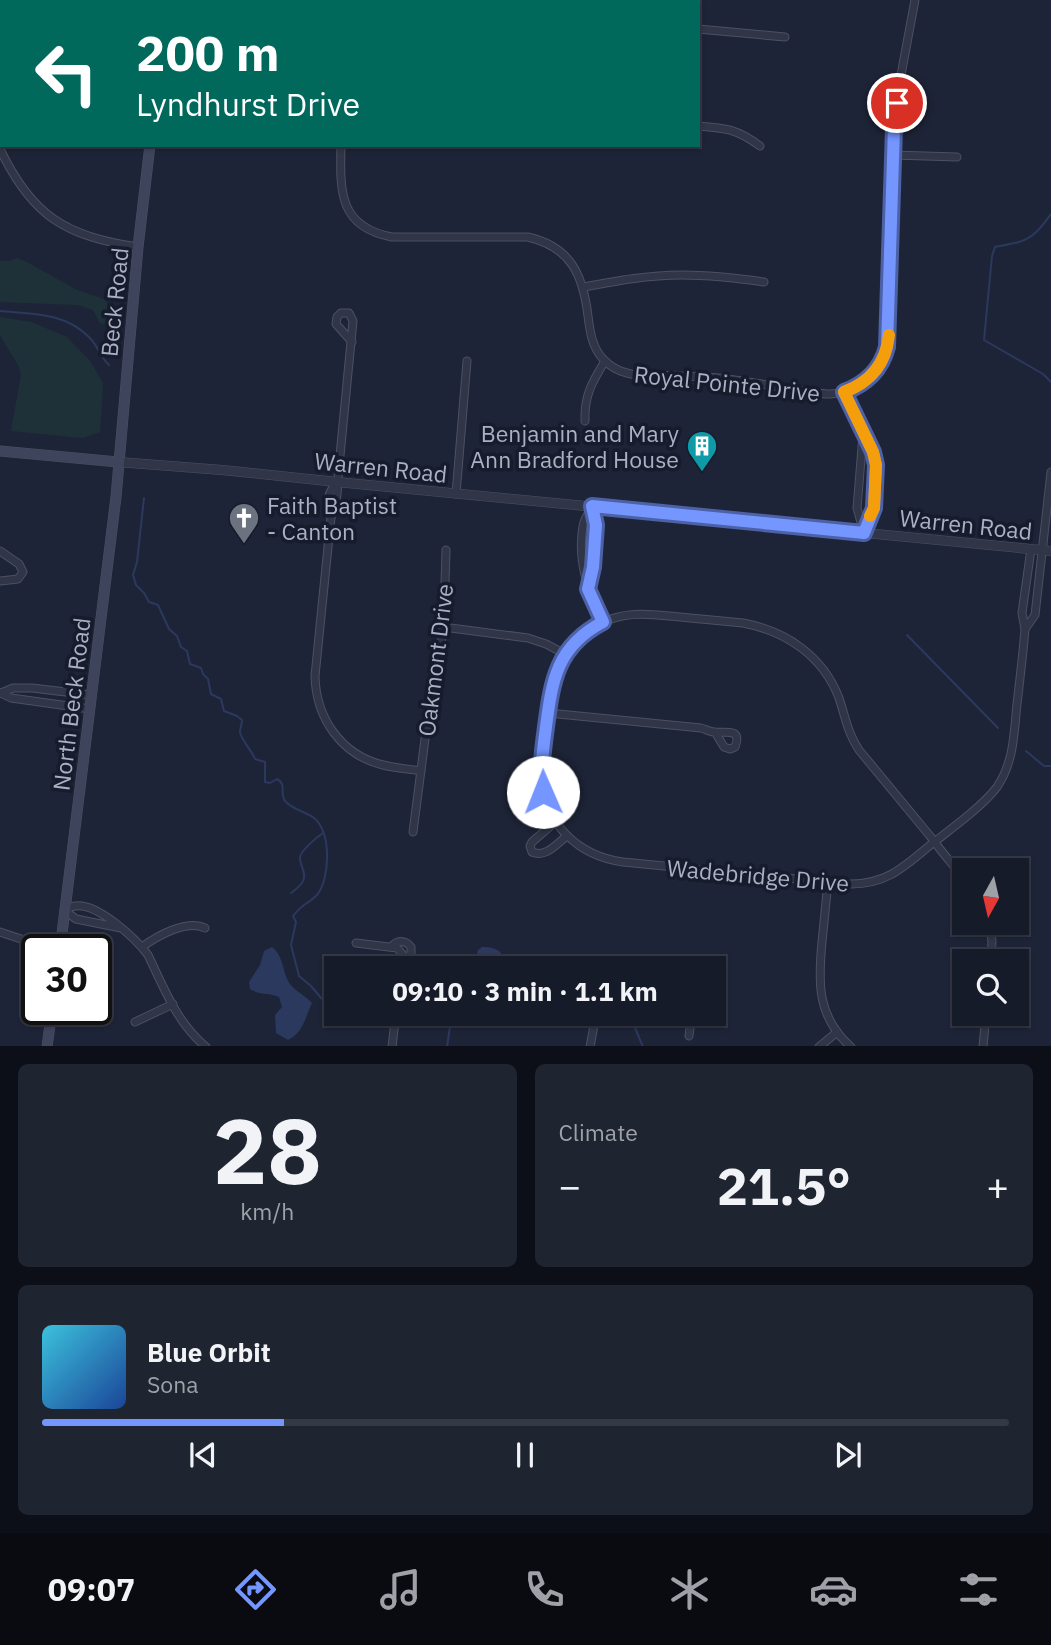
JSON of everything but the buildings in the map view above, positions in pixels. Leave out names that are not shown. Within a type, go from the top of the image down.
[{"type":"main road","name":"Beck Road","points":[[118,462],[150,147]]},
{"type":"main road","name":"Warren Road","points":[[0,451],[118,462]]},
{"type":"main road","name":"North Beck Road","points":[[62,934],[116,497],[118,462]]},
{"type":"main road","points":[[47,1046],[50,1025]]},
{"type":"street","points":[[864,533],[874,508],[876,465],[873,452],[844,392],[859,386],[872,376],[887,347],[897,103],[915,0]]},
{"type":"street","points":[[700,29],[785,37]]},
{"type":"street","points":[[700,125],[743,134],[760,146]]},
{"type":"street","name":"Royal Pointe Drive","points":[[341,147],[340,178],[343,197],[356,220],[372,231],[392,237],[519,236],[537,239],[567,257],[584,288],[591,339],[605,361],[619,370],[634,375],[721,378],[823,394],[844,392]]},
{"type":"street","points":[[0,149],[24,192],[55,220],[90,238],[138,247]]},
{"type":"street","points":[[893,155],[957,157]]},
{"type":"street","points":[[584,288],[665,275],[711,276],[764,282]]},
{"type":"street","points":[[352,342],[315,676],[318,704],[333,732],[354,752],[382,765],[421,771]]},
{"type":"street","points":[[456,494],[467,361]]},
{"type":"street","points":[[585,421],[589,390],[605,361]]},
{"type":"street","points":[[863,434],[857,508],[864,533]]},
{"type":"street","name":"Warren Road","points":[[118,462],[1047,551]]},
{"type":"street","name":"Wadebridge Drive","points":[[1026,629],[1035,615],[1047,551],[1051,472]]},
{"type":"street","points":[[592,506],[583,523],[582,566],[588,589],[603,622]]},
{"type":"street","points":[[588,589],[593,567],[596,525],[592,506]]},
{"type":"street","name":"Wadebridge Drive","points":[[553,818],[567,836],[589,853],[615,861],[857,884],[882,879],[900,870],[987,798],[1005,772],[1012,750],[1026,629],[1022,613],[1031,549]]},
{"type":"street","name":"Oakmont Drive","points":[[413,832],[443,627],[446,550]]},
{"type":"street","points":[[0,551],[19,564],[23,572],[18,579],[0,581]]},
{"type":"street","points":[[567,836],[544,855],[532,852],[532,842],[553,818],[541,779],[553,681],[565,654],[581,636],[603,622],[640,614],[743,623],[769,629],[794,642],[812,657],[829,678],[850,734],[859,750],[952,864]]},
{"type":"street","points":[[443,627],[528,638],[565,654]]},
{"type":"street","points":[[1,693],[13,688],[32,688],[91,695]]},
{"type":"street","points":[[1,693],[11,698],[90,709]]},
{"type":"street","points":[[548,713],[701,728],[715,733]]},
{"type":"street","points":[[828,882],[819,984],[825,1011],[848,1046]]},
{"type":"street","points":[[121,928],[76,919],[65,911],[75,905],[96,909],[121,928],[142,947],[187,1028],[206,1046]]},
{"type":"street","points":[[142,947],[173,930],[198,925],[205,928]]},
{"type":"street","points":[[0,932],[21,939]]},
{"type":"street","points":[[356,943],[392,946],[402,952],[402,956]]},
{"type":"street","points":[[135,1022],[173,1004]]},
{"type":"street","points":[[392,1046],[394,1026]]},
{"type":"street","points":[[590,1046],[594,1026]]},
{"type":"street","points":[[690,1036],[691,1026]]},
{"type":"street","points":[[983,1046],[985,1026]]},
{"type":"street","points":[[819,1046],[837,1032]]},
{"type":"shaded area","points":[[17,258],[77,290],[104,299],[111,308],[110,322],[100,323],[93,310],[78,305],[0,302],[0,261]]},
{"type":"shaded area","points":[[0,317],[31,322],[67,337],[90,361],[103,383],[100,432],[83,438],[11,431],[21,375],[0,335]]},
{"type":"water","points":[[272,947],[279,955],[290,984],[312,1003],[300,1029],[288,1040],[276,1033],[275,1015],[282,1007],[279,997],[250,989],[249,982],[260,965],[264,951]]},
{"type":"water","points":[[482,947],[493,948],[501,953],[501,956],[476,956]]},
{"type":"waterway","points":[[1051,214],[1029,238],[995,247],[984,340],[1043,374],[1051,382]]},
{"type":"waterway","points":[[0,311],[48,316],[70,323],[90,338],[109,365]]},
{"type":"waterway","points":[[144,498],[137,562],[133,575],[136,585],[149,602],[158,605],[169,629],[177,636],[181,647],[187,651],[190,664],[201,668],[208,679],[211,694],[221,699],[224,711],[242,720],[242,738],[255,759],[265,762],[265,782],[270,783],[277,779],[280,781],[286,802],[314,818],[324,834],[327,856],[325,878],[317,895],[293,916],[296,922],[291,945],[299,976],[324,1000]]},
{"type":"waterway","points":[[907,635],[998,728]]},
{"type":"waterway","points":[[1026,751],[1044,766],[1051,766]]},
{"type":"waterway","points":[[291,893],[301,885],[304,878],[301,855],[309,844],[323,833]]},
{"type":"waterway","points":[[447,1046],[450,1026]]},
{"type":"waterway","points":[[634,1026],[643,1046]]},
{"type":"slow traffic","points":[[870,516],[874,508],[876,465],[873,452],[844,392],[859,386],[872,376],[885,355],[889,335]]},
{"type":"place","name":"Benjamin and Mary Ann Bradford House","points":[[702,473]]},
{"type":"place","name":"Faith Baptist - Canton","points":[[244,545]]},
{"type":"route","points":[[543,792],[542,763],[553,681],[561,661],[573,643],[603,622],[588,589],[593,567],[596,525],[592,506],[864,533],[874,508],[876,465],[873,452],[844,392],[859,386],[872,376],[887,347],[897,103]]}]
